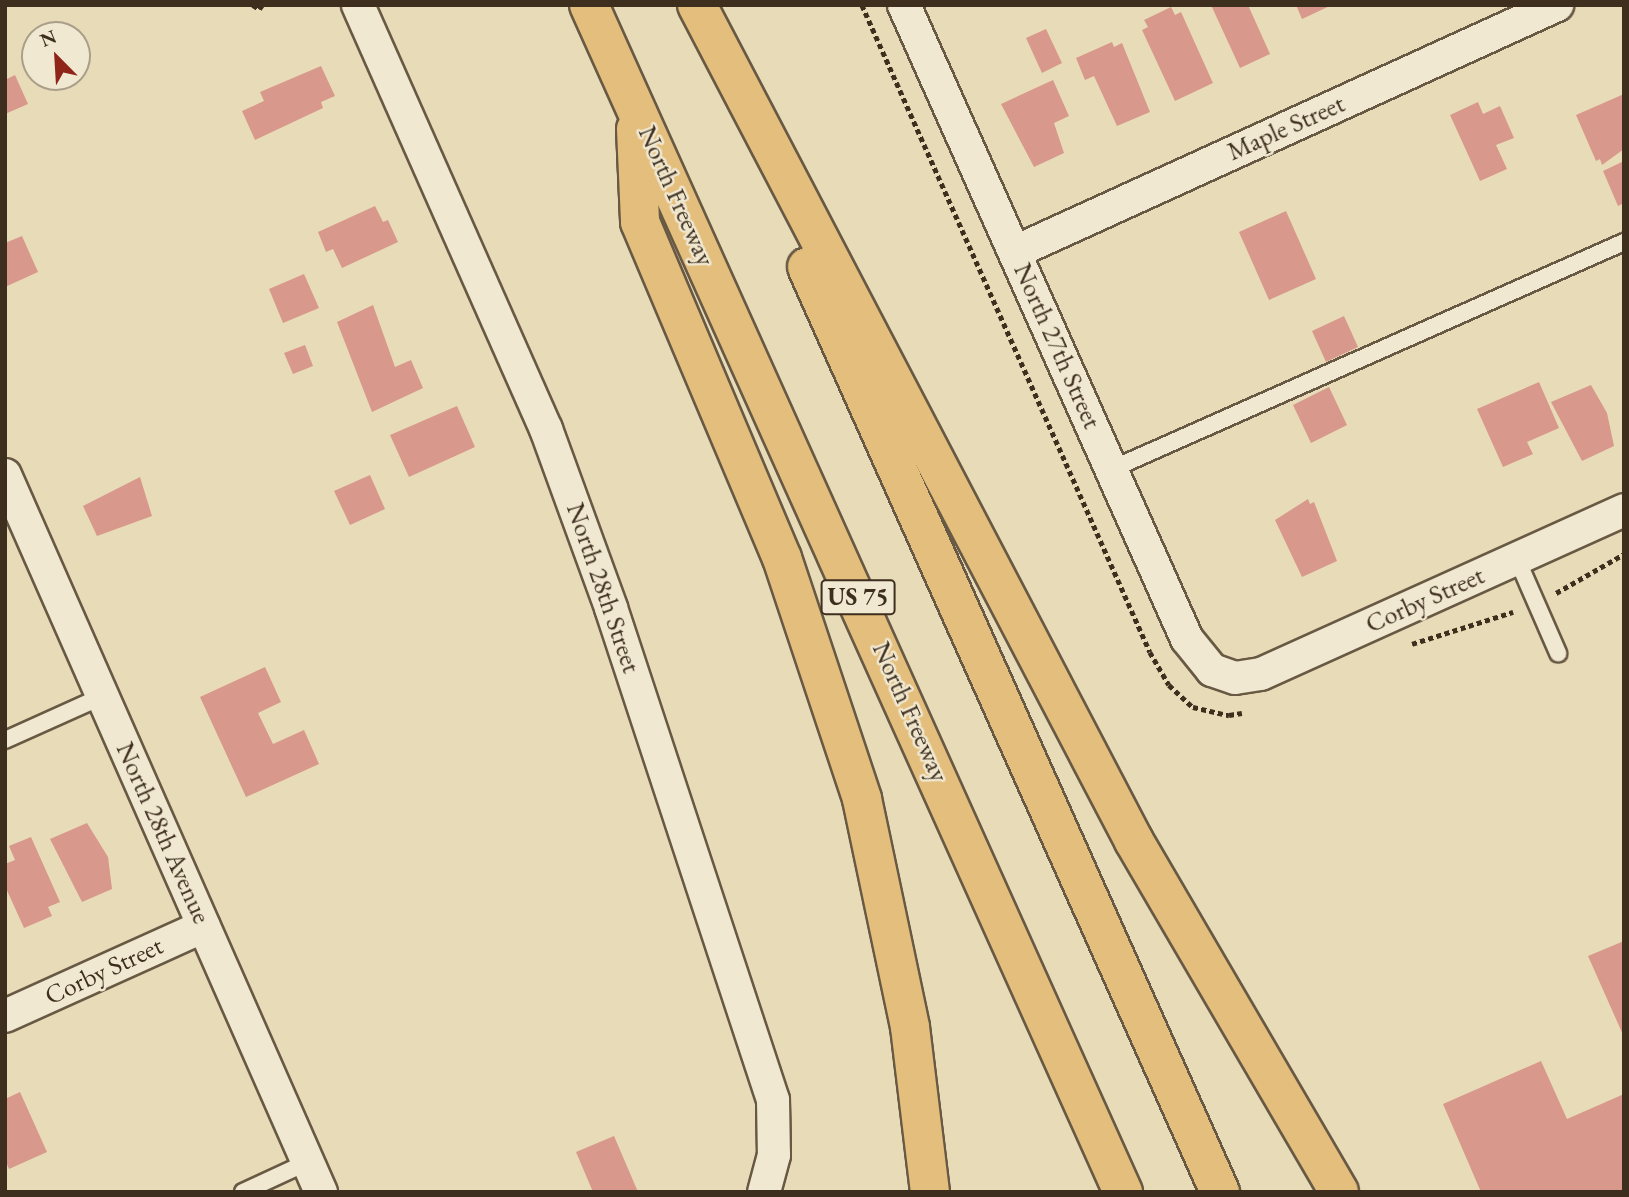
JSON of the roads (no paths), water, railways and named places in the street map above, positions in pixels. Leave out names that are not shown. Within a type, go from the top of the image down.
[{"type":"highway","name":"North Freeway","points":[[589,5],[1123,1192]]},
{"type":"highway","points":[[689,5],[1220,1192]]},
{"type":"highway","points":[[697,5],[1128,829],[1339,1192]]},
{"type":"highway","points":[[635,107],[640,222],[782,558],[862,799],[910,1027],[930,1192]]},
{"type":"street","name":"North 28th Street","points":[[358,5],[541,418],[611,607],[773,1100],[774,1155],[764,1192]]},
{"type":"street","name":"North 27th Street","points":[[904,5],[1193,649],[1204,664],[1223,675]]},
{"type":"street","name":"Maple Street","points":[[1015,252],[1557,5]]},
{"type":"street","name":"North 28th Avenue","points":[[5,475],[321,1192]]},
{"type":"street","name":"Corby Street","points":[[1223,675],[1261,674],[1624,510]]},
{"type":"street","name":"Corby Street","points":[[5,1016],[204,926]]},
{"type":"lane","points":[[1112,469],[1624,242]]},
{"type":"lane","points":[[1517,559],[1558,653]]},
{"type":"lane","points":[[5,740],[103,696]]},
{"type":"lane","points":[[243,1192],[308,1162]]}]
